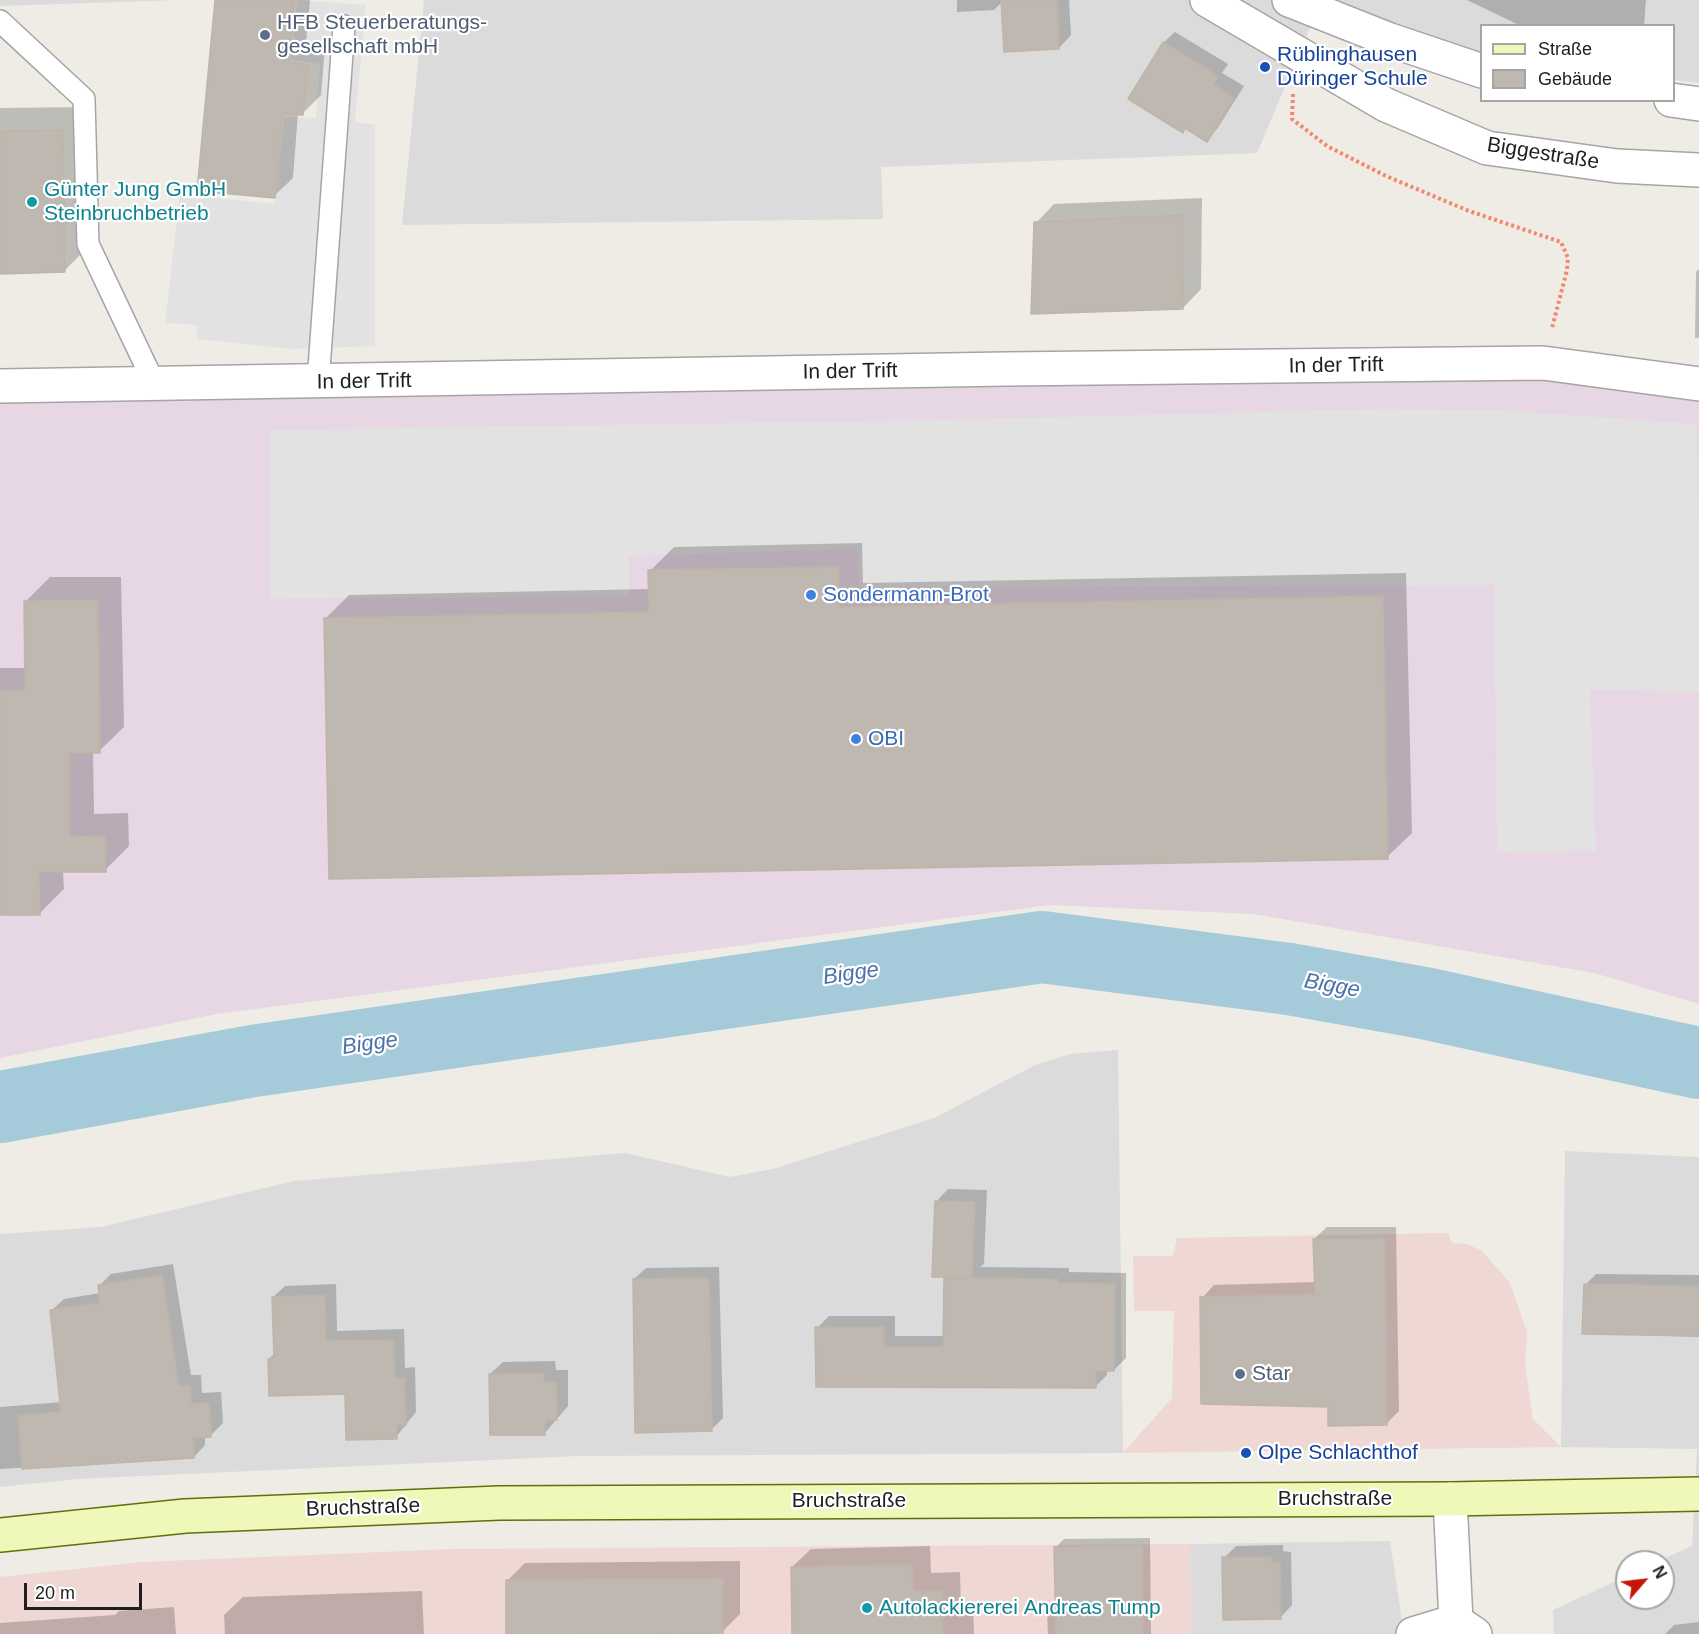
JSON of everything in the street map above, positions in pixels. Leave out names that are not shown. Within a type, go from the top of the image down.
[{"type":"main road","name":"Bruchstraße","points":[[0,1535],[185,1516],[499,1503],[1450,1499],[1699,1494]]},
{"type":"street","name":"Biggestraße","points":[[1207,0],[1305,60],[1386,105],[1487,148],[1617,166],[1699,170]]},
{"type":"street","points":[[1289,0],[1390,40],[1480,70]]},
{"type":"street","points":[[1675,101],[1699,104]]},
{"type":"street","name":"In der Trift","points":[[0,387],[994,369],[1543,363],[1699,384]]},
{"type":"street","points":[[1413,1634],[1466,1628],[1450,1499]]},
{"type":"lane","points":[[0,21],[84,99],[88,244],[154,383]]},
{"type":"lane","points":[[318,382],[344,26]]},
{"type":"path","points":[[1305,60],[1294,91],[1292,119],[1327,146],[1386,177],[1469,211],[1561,242],[1568,258],[1567,270],[1543,363]]},
{"type":"shaded area","points":[[0,0],[179,0],[0,6]]},
{"type":"shaded area","points":[[297,0],[366,5],[355,122],[375,125],[375,346],[292,349],[197,339],[197,325],[165,323],[180,194],[275,204],[284,117],[316,118],[320,64],[291,60]]},
{"type":"shaded area","points":[[424,0],[1699,0],[1699,83],[1675,80],[1675,24],[1480,24],[1480,53],[1320,4],[1257,153],[881,167],[883,219],[402,225]]},
{"type":"shaded area","points":[[1543,363],[1699,384],[1699,1004],[1594,973],[1254,914],[1050,905],[217,1014],[0,1058],[0,387]]},
{"type":"shaded area","points":[[1383,409],[1496,410],[1697,424],[1699,692],[1590,690],[1596,851],[1497,852],[1494,585],[860,587],[857,549],[629,556],[629,596],[270,599],[270,430],[939,420]]},
{"type":"shaded area","points":[[1118,1050],[1123,1453],[578,1456],[77,1479],[0,1487],[0,1234],[101,1227],[294,1181],[625,1153],[730,1177],[773,1169],[934,1118],[1035,1065],[1070,1054]]},
{"type":"shaded area","points":[[1565,1151],[1699,1157],[1699,1634],[1554,1634],[1553,1610],[1615,1582],[1615,1610],[1675,1610],[1675,1554],[1692,1546],[1697,1449],[1561,1447]]},
{"type":"shaded area","points":[[1448,1233],[1452,1243],[1467,1244],[1482,1251],[1510,1283],[1527,1332],[1525,1366],[1533,1419],[1561,1447],[1123,1453],[1172,1398],[1174,1311],[1134,1311],[1133,1256],[1173,1256],[1177,1238]]},
{"type":"shaded area","points":[[1390,1541],[1404,1634],[1192,1634],[1190,1544]]},
{"type":"shaded area","points":[[1190,1544],[1192,1634],[0,1634],[0,1577],[142,1562],[453,1549]]},
{"type":"building","points":[[215,0],[294,0],[288,62],[308,65],[303,115],[282,114],[275,198],[197,191]]},
{"type":"building","points":[[1001,0],[1057,0],[1059,49],[1004,52]]},
{"type":"building","points":[[1163,42],[1218,76],[1213,84],[1234,98],[1207,142],[1185,128],[1183,133],[1128,99]]},
{"type":"building","name":"Günter Jung GmbH Steinbruchbetrieb","points":[[63,130],[65,272],[0,274],[0,131]]},
{"type":"building","points":[[1184,215],[1183,309],[1031,314],[1034,222]]},
{"type":"building","name":"OBI","points":[[839,567],[839,607],[1383,596],[1388,859],[329,879],[324,618],[649,612],[648,570]]},
{"type":"building","points":[[98,600],[100,753],[69,753],[70,837],[105,836],[106,872],[39,872],[40,915],[0,915],[0,691],[25,691],[24,601]]},
{"type":"building","points":[[935,1201],[975,1202],[972,1277],[932,1277]]},
{"type":"building","points":[[1313,1239],[1385,1239],[1387,1425],[1328,1426],[1328,1407],[1201,1404],[1200,1297],[1315,1294]]},
{"type":"building","points":[[162,1275],[179,1386],[190,1386],[191,1404],[209,1403],[211,1437],[193,1438],[194,1458],[22,1469],[18,1415],[61,1412],[50,1310],[100,1303],[98,1285]]},
{"type":"building","points":[[709,1278],[712,1431],[635,1433],[633,1279]]},
{"type":"building","points":[[944,1278],[1058,1279],[1058,1283],[1115,1284],[1114,1371],[1095,1371],[1096,1388],[816,1387],[815,1327],[884,1327],[884,1347],[943,1347]]},
{"type":"building","points":[[1584,1284],[1699,1286],[1699,1336],[1582,1334]]},
{"type":"building","points":[[325,1295],[326,1341],[393,1340],[395,1379],[404,1378],[406,1425],[396,1425],[397,1439],[346,1440],[345,1394],[269,1396],[268,1359],[274,1358],[272,1297]]},
{"type":"building","points":[[544,1373],[544,1382],[556,1382],[557,1420],[545,1420],[545,1435],[490,1435],[489,1374]]},
{"type":"building","points":[[1143,1545],[1143,1634],[1056,1634],[1054,1547]]},
{"type":"building","points":[[1222,1557],[1271,1557],[1271,1563],[1280,1563],[1281,1619],[1223,1620]]},
{"type":"building","name":"Autolackiererei Andreas Tump","points":[[912,1564],[913,1591],[942,1590],[943,1634],[792,1634],[791,1567]]},
{"type":"building","points":[[723,1578],[723,1633],[506,1634],[506,1580]]},
{"type":"waterway","name":"Bigge","points":[[0,1107],[253,1061],[1042,947],[1289,979],[1424,1003],[1699,1063]]},
{"type":"place","name":"HFB Steuerberatungs- gesellschaft mbH","points":[[265,35]]},
{"type":"place","name":"Rüblinghausen Düringer Schule","points":[[1265,67]]},
{"type":"place","name":"Günter Jung GmbH Steinbruchbetrieb","points":[[32,202]]},
{"type":"place","name":"Sondermann-Brot","points":[[811,595]]},
{"type":"place","name":"OBI","points":[[856,739]]},
{"type":"place","name":"Star","points":[[1240,1374]]},
{"type":"place","name":"Olpe Schlachthof","points":[[1246,1453]]},
{"type":"place","name":"Autolackiererei Andreas Tump","points":[[867,1608]]}]
